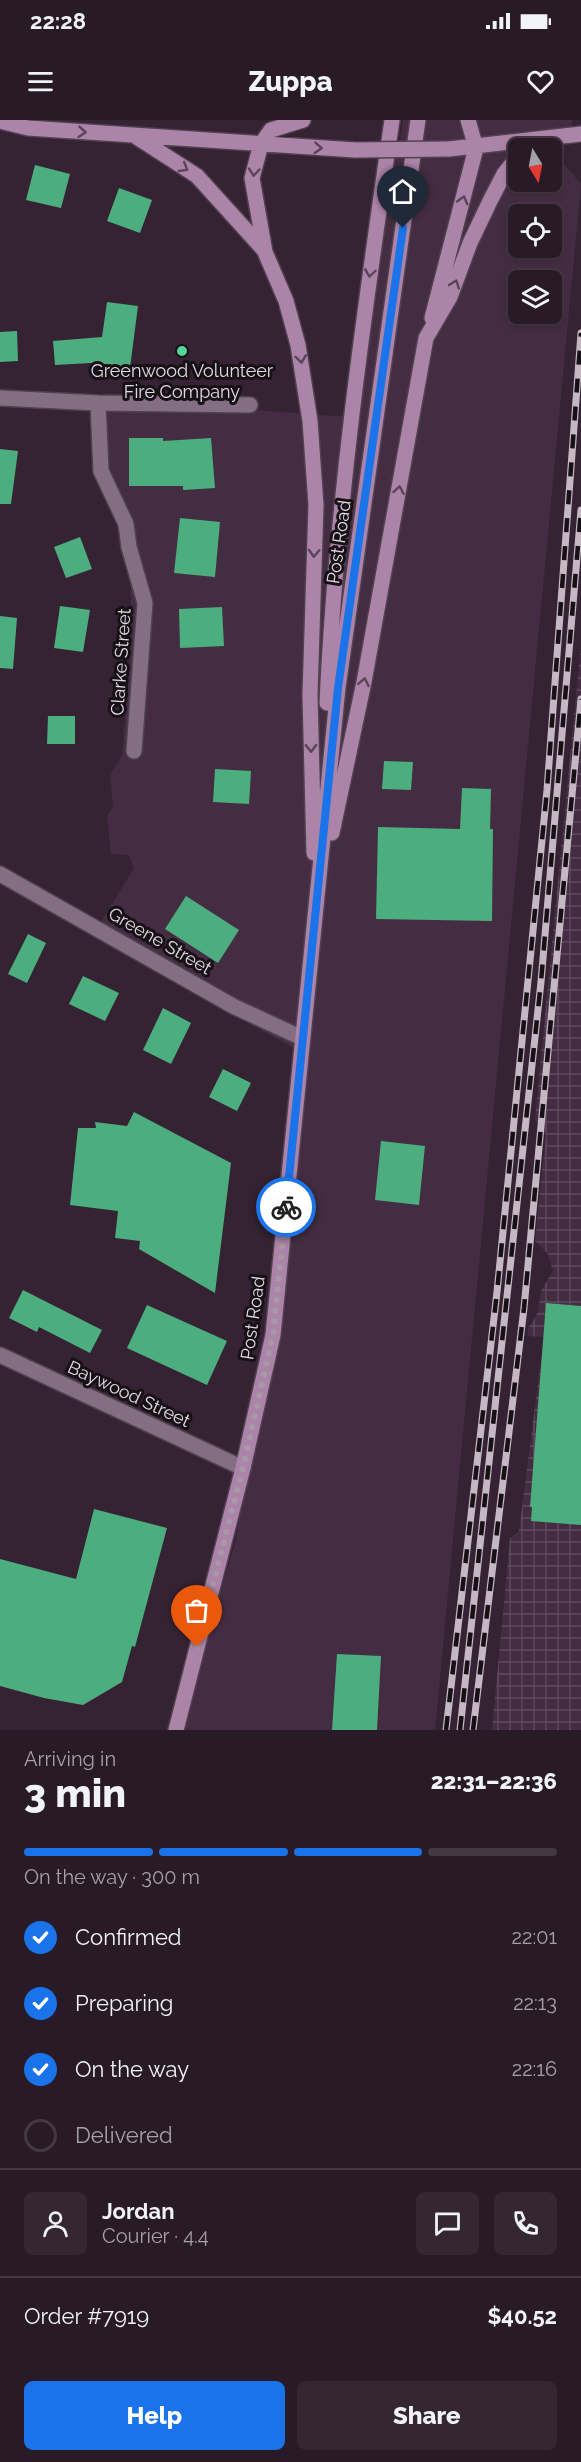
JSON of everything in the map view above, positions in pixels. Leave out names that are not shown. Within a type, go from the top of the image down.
[{"type":"main road","points":[[3,120],[28,128],[355,150],[508,146]]},
{"type":"main road","points":[[303,120],[271,130],[261,144],[252,178],[265,252],[286,301],[298,345],[310,421],[316,505],[310,695],[317,904]]},
{"type":"main road","name":"Post Road","points":[[317,904],[332,592],[348,429],[392,120]]},
{"type":"main road","name":"Post Road","points":[[176,1730],[243,1468],[273,1335],[338,688],[418,120]]},
{"type":"main road","points":[[317,904],[364,682],[426,338],[476,148],[468,120]]},
{"type":"main road","points":[[561,138],[577,134]]},
{"type":"main road","points":[[135,136],[197,176],[265,252]]},
{"type":"main road","points":[[426,338],[450,297],[470,243],[508,169]]},
{"type":"street","points":[[0,398],[98,403],[250,405]]},
{"type":"street","name":"Clarke Street","points":[[98,403],[101,471],[126,524],[129,548],[145,603],[134,751]]},
{"type":"street","name":"Greene Street","points":[[0,874],[233,1006],[302,1038]]},
{"type":"street","name":"Baywood Street","points":[[0,1354],[243,1468]]},
{"type":"shaded area","points":[[403,120],[572,120],[572,126],[546,138],[508,138],[508,192],[562,192],[562,162],[581,184],[435,1730],[179,1730],[236,1540],[291,1176],[299,1051],[177,984],[179,980],[98,927],[134,868],[129,855],[111,854],[107,816],[113,807],[110,775],[122,755],[130,659],[131,566],[125,524],[100,474],[97,407],[240,409],[349,417],[382,153],[399,149]]},
{"type":"shaded area","points":[[581,645],[581,1730],[492,1730],[510,1538],[519,1531],[544,1337],[528,1336],[528,1329],[538,1312],[541,1291],[553,1271],[548,1254],[535,1241],[546,1135],[535,1119]]},
{"type":"building","points":[[35,165],[70,174],[61,208],[26,200]]},
{"type":"building","points":[[119,188],[152,200],[140,233],[107,221]]},
{"type":"building","points":[[107,302],[138,306],[130,368],[91,363],[55,365],[53,341],[102,337]]},
{"type":"building","points":[[17,331],[18,361],[0,362],[0,332]]},
{"type":"building","points":[[129,438],[163,438],[163,441],[211,438],[215,488],[183,490],[183,486],[129,486]]},
{"type":"building","points":[[0,449],[18,451],[11,504],[0,504]]},
{"type":"building","points":[[180,518],[220,522],[215,577],[174,573]]},
{"type":"building","points":[[80,537],[92,569],[66,578],[54,547]]},
{"type":"building","points":[[60,606],[90,610],[83,652],[54,648]]},
{"type":"building","points":[[222,607],[224,646],[180,648],[179,609]]},
{"type":"building","points":[[0,616],[17,618],[13,669],[0,668]]},
{"type":"building","points":[[48,716],[75,716],[75,744],[47,744]]},
{"type":"building","points":[[384,761],[413,762],[411,790],[382,789]]},
{"type":"building","points":[[215,769],[251,771],[249,804],[213,802]]},
{"type":"building","points":[[462,788],[491,789],[492,921],[376,919],[378,827],[460,829]]},
{"type":"building","points":[[186,896],[239,930],[218,963],[165,929]]},
{"type":"building","points":[[28,934],[46,943],[27,983],[8,974]]},
{"type":"building","points":[[83,976],[119,993],[105,1021],[69,1004]]},
{"type":"building","points":[[163,1008],[191,1023],[171,1064],[143,1050]]},
{"type":"building","points":[[223,1069],[251,1083],[237,1111],[209,1097]]},
{"type":"building","points":[[134,1112],[231,1163],[215,1293],[139,1249],[140,1241],[115,1238],[118,1211],[70,1205],[78,1128],[96,1128],[95,1122],[127,1126]]},
{"type":"building","points":[[381,1141],[425,1146],[419,1205],[375,1200]]},
{"type":"building","points":[[23,1290],[102,1330],[90,1353],[39,1327],[37,1332],[9,1318]]},
{"type":"building","points":[[546,1303],[581,1306],[581,1525],[531,1521],[532,1507],[530,1507]]},
{"type":"building","points":[[147,1305],[227,1341],[207,1385],[127,1348]]},
{"type":"building","points":[[94,1509],[167,1528],[135,1647],[132,1646],[122,1682],[83,1705],[44,1698],[0,1686],[0,1559],[76,1579]]},
{"type":"building","points":[[337,1654],[381,1656],[377,1730],[332,1730]]},
{"type":"railway","points":[[446,1730],[497,1292],[547,790],[581,333]]},
{"type":"railway","points":[[460,1730],[541,982],[581,510]]},
{"type":"railway","points":[[473,1730],[524,1308],[581,699]]},
{"type":"way so far","points":[[197,1647],[243,1468],[273,1335],[286,1207]]},
{"type":"place","name":"Greenwood Volunteer Fire Company","points":[[182,351]]},
{"type":"route","points":[[286,1207],[338,688],[403,228]]}]
